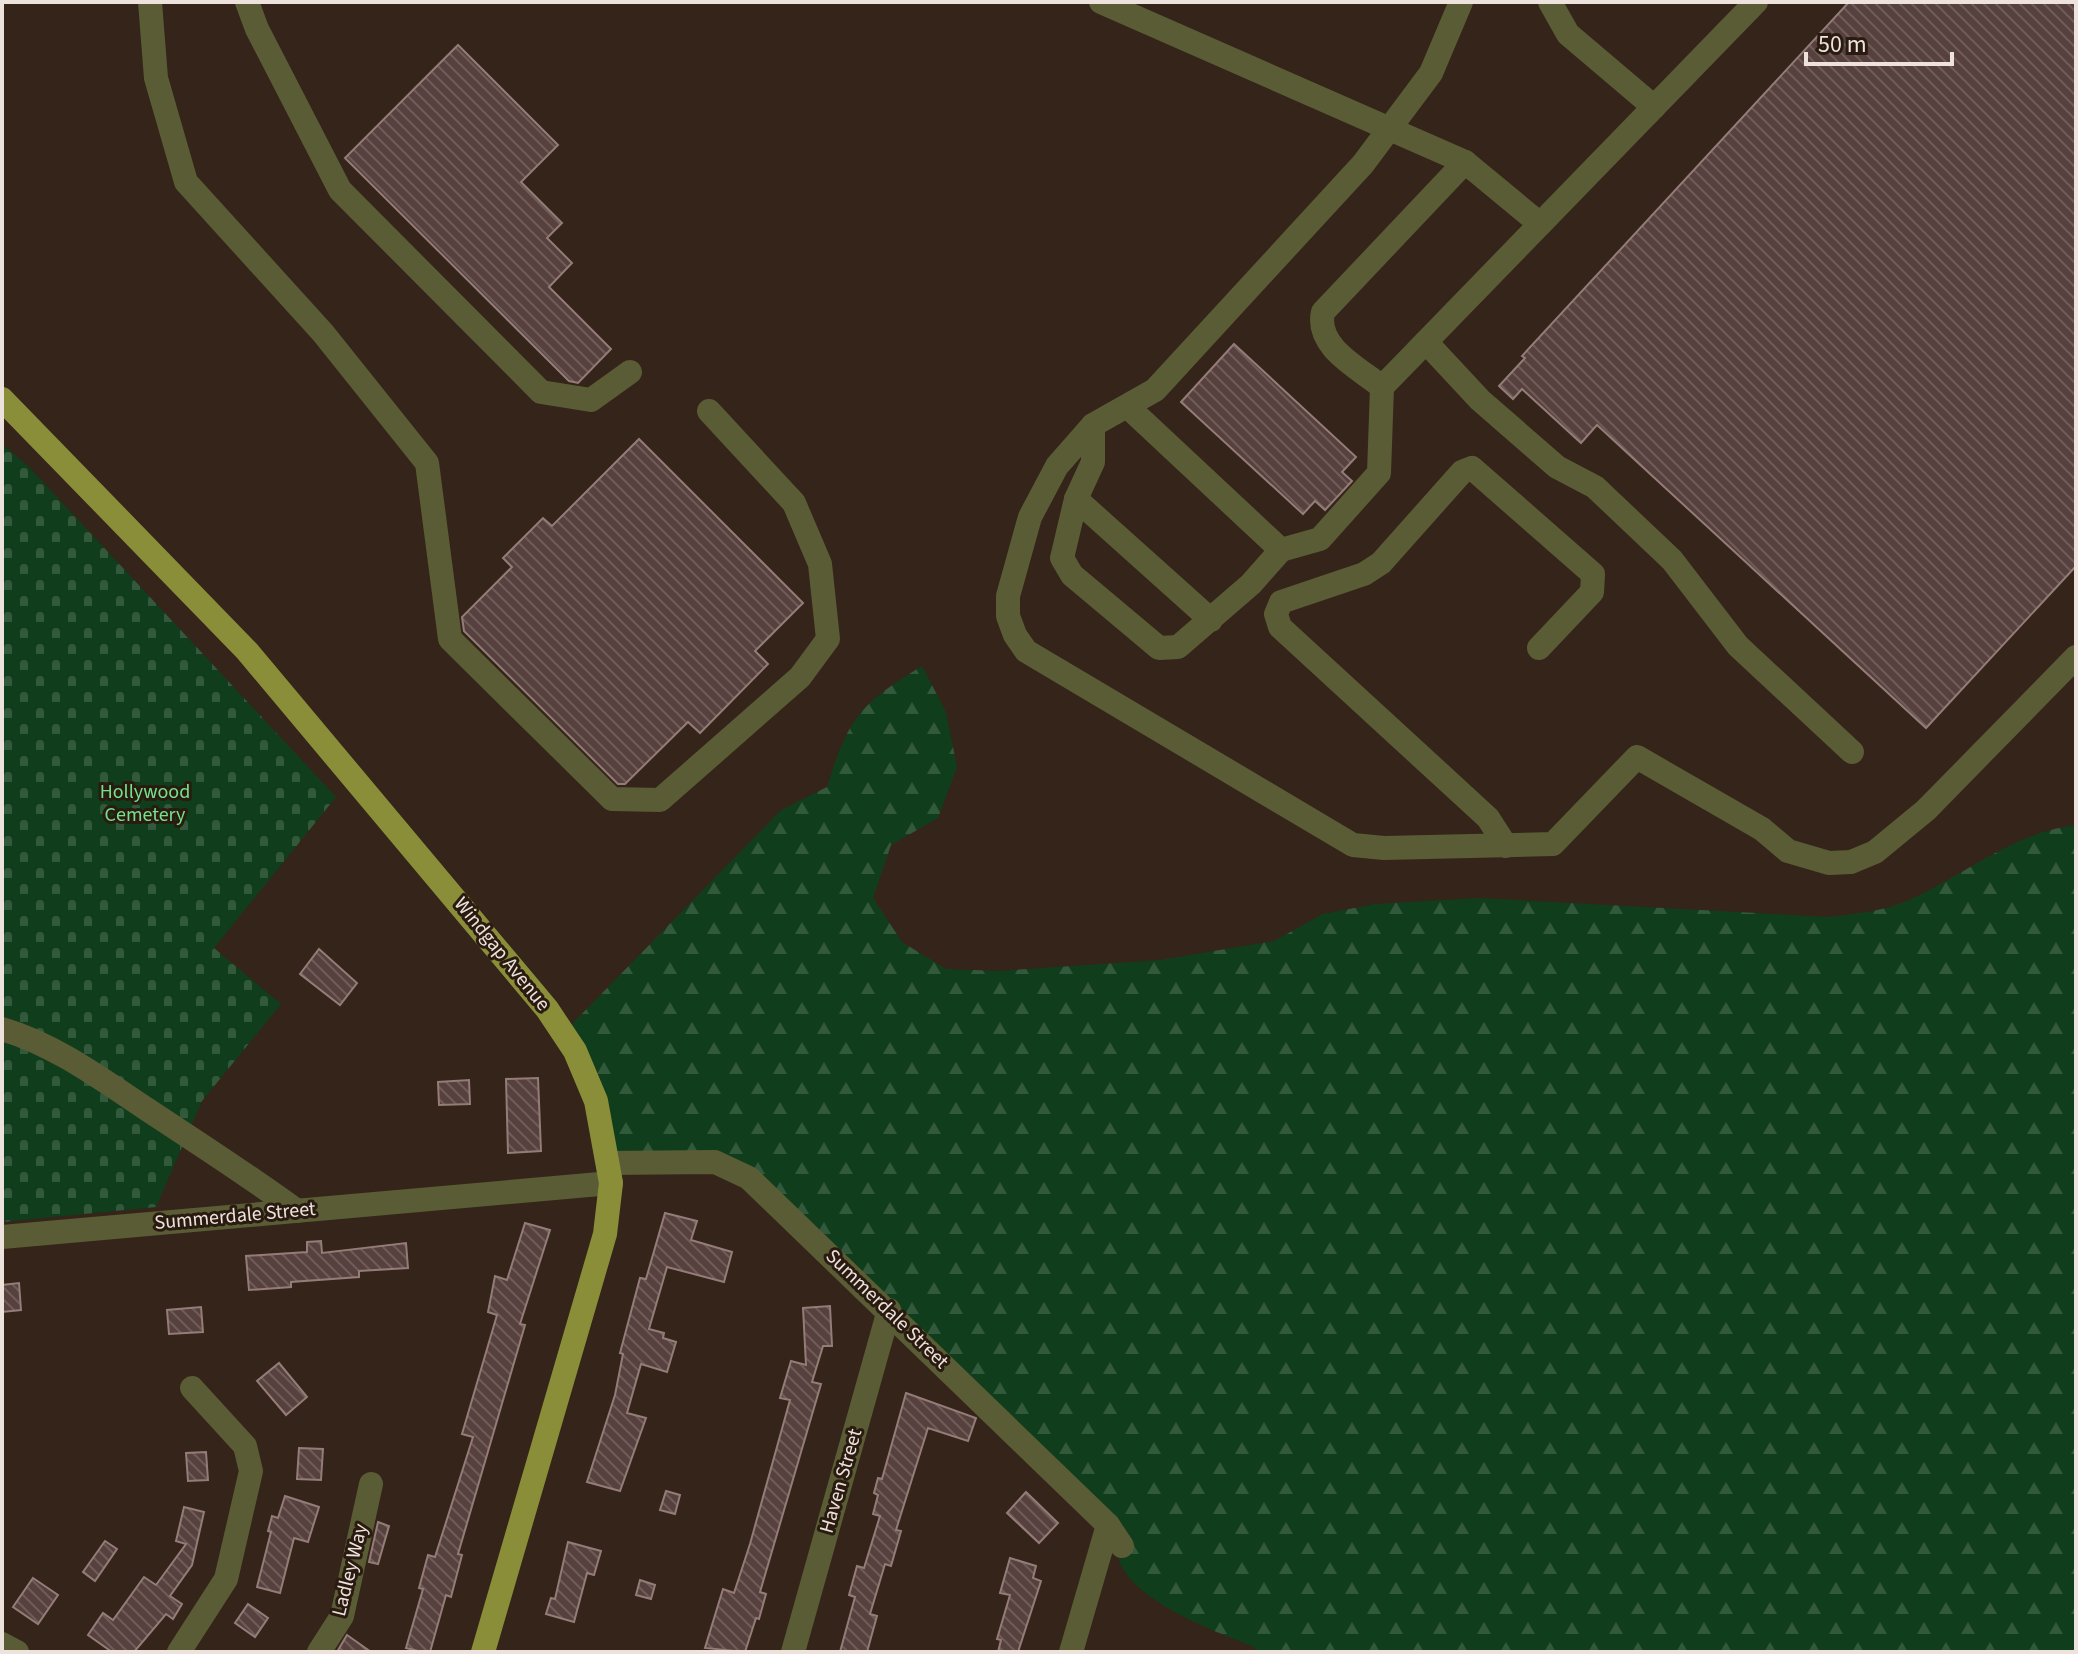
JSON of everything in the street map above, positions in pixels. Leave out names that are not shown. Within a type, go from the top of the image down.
[{"type":"main road","name":"Windgap Avenue","points":[[2,399],[247,651],[547,1009],[585,1071],[596,1101],[610,1173],[605,1234],[483,1652]]},
{"type":"street","points":[[150,2],[156,78],[186,182],[323,333],[427,463],[450,639],[612,799],[660,800],[800,677],[828,639],[820,564],[794,503],[709,411]]},
{"type":"street","points":[[247,2],[257,29],[340,190],[541,392],[591,400],[630,372]]},
{"type":"street","points":[[1101,2],[1465,162],[1540,224]]},
{"type":"street","points":[[1461,2],[1431,73],[1363,164],[1155,390],[1093,425],[1057,466],[1030,517],[1008,596],[1008,616],[1015,635],[1026,651],[1343,841],[1384,848],[1557,843],[1637,757],[1762,829],[1788,851],[1829,863],[1851,862],[1875,852],[1926,810],[2076,657]]},
{"type":"street","points":[[1550,2],[1568,34],[1654,107]]},
{"type":"street","points":[[1093,425],[1093,462],[1076,499],[1062,558],[1072,575],[1159,648],[1178,647],[1251,584],[1281,550],[1320,539],[1379,473],[1382,387],[1756,2]]},
{"type":"street","points":[[1382,387],[1329,344],[1321,328],[1323,312],[1465,162]]},
{"type":"street","points":[[1426,342],[1480,400],[1557,467],[1595,487],[1672,560],[1738,646],[1852,752]]},
{"type":"street","points":[[1128,407],[1281,550]]},
{"type":"street","points":[[1506,846],[1488,818],[1280,627],[1276,614],[1281,602],[1364,574],[1381,563],[1462,472],[1472,468],[1593,574],[1592,592],[1539,648]]},
{"type":"street","points":[[1076,499],[1211,620]]},
{"type":"street","points":[[2,1029],[29,1037],[72,1060],[230,1162],[297,1211]]},
{"type":"street","name":"Summerdale Street","points":[[2,1237],[297,1211],[715,1162],[749,1178],[889,1310],[1108,1525],[1122,1546]]},
{"type":"street","name":"Haven Street","points":[[793,1652],[889,1310]]},
{"type":"street","points":[[179,1652],[226,1579],[251,1471],[245,1446],[192,1388]]},
{"type":"street","name":"Ladley Way","points":[[319,1652],[342,1616],[371,1484]]},
{"type":"street","points":[[1071,1652],[1108,1525]]},
{"type":"street","points":[[2,1644],[17,1652]]},
{"type":"green space","name":"Hollywood Cemetery","points":[[2,444],[29,467],[336,797],[214,948],[281,1004],[202,1101],[156,1207],[2,1222]]},
{"type":"green space","points":[[922,666],[946,712],[957,767],[938,818],[891,845],[873,898],[902,942],[946,969],[999,971],[1160,960],[1274,941],[1323,914],[1375,904],[1479,898],[1831,917],[1900,904],[2011,845],[2053,829],[2076,825],[2076,1652],[1258,1652],[1252,1646],[1172,1610],[1135,1584],[1123,1568],[1117,1551],[1118,1526],[756,1176],[615,1156],[596,1070],[570,1026],[781,810],[827,787],[842,744],[860,714],[884,691]]},
{"type":"building","points":[[1849,2],[2076,2],[2076,566],[1926,728],[1597,425],[1581,443],[1522,389],[1513,399],[1499,386],[1525,358],[1522,356]]},
{"type":"building","points":[[458,45],[558,145],[521,182],[562,223],[547,238],[572,263],[549,287],[611,349],[578,383],[569,381],[345,158]]},
{"type":"building","points":[[1234,344],[1356,457],[1342,472],[1352,481],[1325,510],[1315,501],[1303,514],[1181,402]]},
{"type":"building","points":[[639,439],[803,603],[755,651],[768,664],[700,733],[688,722],[625,784],[618,784],[464,631],[462,617],[512,567],[503,558],[543,518],[552,526]]},
{"type":"building","points":[[319,949],[357,983],[340,1005],[300,974]]},
{"type":"building","points":[[538,1078],[541,1151],[508,1153],[506,1079]]},
{"type":"building","points":[[469,1080],[470,1104],[439,1105],[438,1082]]},
{"type":"building","points":[[665,1213],[697,1221],[691,1240],[732,1252],[724,1282],[667,1267],[649,1329],[664,1333],[663,1338],[676,1342],[667,1372],[641,1364],[627,1413],[646,1418],[620,1491],[587,1482],[615,1395],[623,1354],[620,1353],[640,1278],[646,1279]]},
{"type":"building","points":[[525,1223],[550,1230],[520,1324],[525,1325],[458,1554],[462,1555],[451,1597],[446,1595],[430,1652],[406,1648],[423,1589],[419,1588],[428,1555],[435,1557],[473,1437],[462,1434],[497,1315],[488,1312],[495,1276],[507,1280]]},
{"type":"building","points":[[321,1241],[322,1253],[406,1243],[408,1268],[359,1271],[359,1277],[291,1282],[291,1287],[249,1290],[246,1256],[307,1252],[307,1242]]},
{"type":"building","points":[[19,1283],[21,1310],[2,1312],[2,1285]]},
{"type":"building","points":[[830,1306],[832,1346],[823,1346],[812,1382],[821,1384],[760,1592],[766,1594],[759,1619],[756,1618],[745,1652],[705,1648],[723,1589],[734,1593],[750,1544],[790,1400],[780,1398],[791,1361],[806,1365],[803,1308]]},
{"type":"building","points":[[201,1307],[203,1332],[169,1334],[167,1310]]},
{"type":"building","points":[[279,1363],[307,1397],[286,1415],[257,1381]]},
{"type":"building","points":[[906,1393],[976,1418],[968,1441],[928,1428],[896,1530],[901,1531],[891,1566],[885,1564],[870,1614],[877,1616],[867,1652],[840,1652],[855,1597],[849,1595],[857,1566],[864,1568],[880,1516],[873,1514],[878,1495],[874,1493],[878,1478],[882,1479]]},
{"type":"building","points":[[299,1448],[323,1449],[321,1480],[297,1479]]},
{"type":"building","points":[[206,1452],[208,1480],[188,1481],[186,1453]]},
{"type":"building","points":[[666,1491],[680,1495],[675,1514],[660,1510]]},
{"type":"building","points":[[1026,1492],[1058,1523],[1039,1543],[1007,1513]]},
{"type":"building","points":[[285,1496],[319,1507],[308,1542],[294,1538],[280,1593],[257,1587],[272,1516],[278,1518]]},
{"type":"building","points":[[184,1507],[204,1512],[192,1565],[170,1596],[182,1604],[173,1619],[166,1614],[134,1652],[112,1652],[88,1635],[103,1613],[113,1620],[144,1577],[156,1585],[186,1544],[176,1541]]},
{"type":"building","points":[[378,1522],[389,1526],[378,1564],[369,1562]]},
{"type":"building","points":[[105,1541],[117,1549],[95,1581],[83,1572]]},
{"type":"building","points":[[568,1542],[601,1551],[594,1575],[587,1573],[574,1622],[546,1614],[551,1598],[555,1599]]},
{"type":"building","points":[[1010,1558],[1036,1566],[1033,1578],[1041,1581],[1018,1652],[998,1652],[1001,1640],[997,1639],[1010,1595],[1000,1593]]},
{"type":"building","points":[[33,1578],[58,1595],[38,1624],[13,1607]]},
{"type":"building","points":[[640,1580],[655,1585],[651,1599],[636,1595]]},
{"type":"building","points":[[248,1604],[268,1618],[255,1637],[235,1623]]},
{"type":"building","points":[[347,1635],[371,1652],[337,1652]]}]
